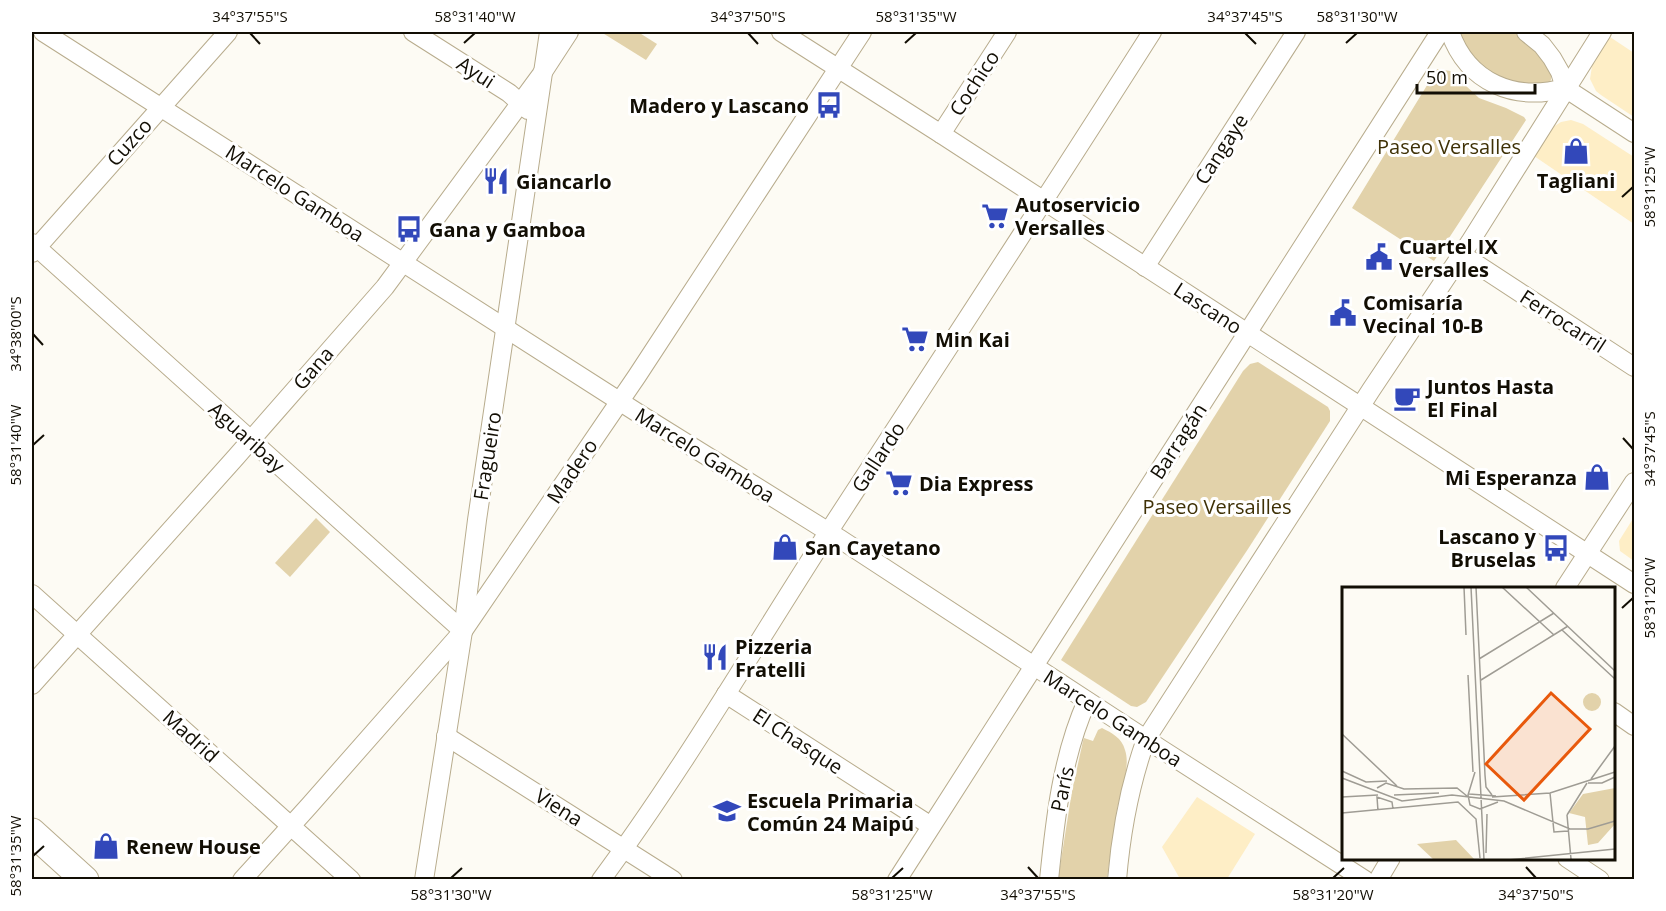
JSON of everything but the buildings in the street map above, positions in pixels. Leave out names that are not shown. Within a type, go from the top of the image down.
[{"type":"main road","points":[[32,832],[85,879]]},
{"type":"street","name":"Marcelo Gamboa","points":[[44,32],[620,402],[829,532],[1365,879]]},
{"type":"street","name":"Cuzco","points":[[33,248],[228,32]]},
{"type":"street","name":"Ayui","points":[[413,32],[509,93],[536,117]]},
{"type":"street","name":"Fragueiro","points":[[423,879],[463,631],[477,520],[549,32]]},
{"type":"street","name":"Gana","points":[[32,685],[385,287],[541,75],[569,32]]},
{"type":"street","name":"Lascano","points":[[781,32],[1635,584]]},
{"type":"street","name":"Madero","points":[[242,879],[463,631],[620,402],[862,32]]},
{"type":"street","name":"Cochico","points":[[941,134],[1007,32]]},
{"type":"street","name":"Gallardo","points":[[601,879],[683,761],[1152,32]]},
{"type":"street","name":"Cangaye","points":[[1145,267],[1296,32]]},
{"type":"street","name":"Barragán","points":[[897,879],[1440,32]]},
{"type":"street","points":[[1450,32],[1456,47],[1473,69],[1496,85],[1509,90],[1538,94],[1565,88]]},
{"type":"street","points":[[1526,32],[1542,45],[1552,58],[1565,88],[1635,133]]},
{"type":"street","points":[[1117,879],[1124,821],[1146,739],[1360,406],[1461,254],[1602,32]]},
{"type":"street","name":"Aguaribay","points":[[33,248],[463,631]]},
{"type":"street","name":"Ferrocarril","points":[[1461,254],[1635,368]]},
{"type":"street","points":[[1567,587],[1635,482]]},
{"type":"street","name":"Madrid","points":[[32,594],[351,879]]},
{"type":"street","name":"El Chasque","points":[[726,694],[931,826]]},
{"type":"street","name":"París","points":[[1049,879],[1054,828],[1066,769],[1075,732],[1088,701]]},
{"type":"street","points":[[1615,713],[1635,726]]},
{"type":"street","name":"Viena","points":[[446,736],[673,879]]},
{"type":"street","points":[[1378,879],[1390,860]]},
{"type":"street","points":[[1570,860],[1600,879]]},
{"type":"shaded area","points":[[1610,37],[1634,53],[1634,117],[1596,91],[1590,79],[1592,66]]},
{"type":"shaded area","points":[[1571,120],[1583,124],[1634,157],[1634,224],[1534,156],[1553,127]]},
{"type":"shaded area","points":[[1634,517],[1634,561],[1620,551],[1619,541]]},
{"type":"shaded area","points":[[1197,797],[1255,834],[1227,879],[1180,879],[1162,847]]},
{"type":"green space","points":[[601,32],[638,32],[657,44],[646,60]]},
{"type":"green space","points":[[1460,32],[1513,32],[1538,51],[1551,73],[1551,80],[1548,84],[1519,85],[1501,78],[1474,57],[1467,49]]},
{"type":"green space","name":"Paseo Versalles","points":[[1437,69],[1450,71],[1479,98],[1506,108],[1526,120],[1434,261],[1352,208]]},
{"type":"green space","name":"Paseo Versailles","points":[[1258,362],[1328,407],[1330,421],[1146,702],[1137,707],[1131,706],[1061,660],[1243,371],[1250,364]]},
{"type":"green space","points":[[316,518],[330,532],[290,577],[275,563]]},
{"type":"green space","points":[[1102,728],[1119,739],[1127,757],[1107,879],[1058,879],[1072,791],[1083,741],[1084,738],[1093,741],[1098,730]]},
{"type":"place","name":"Madero y Lascano","points":[[829,105]]},
{"type":"place","name":"Tagliani","points":[[1576,151]]},
{"type":"place","name":"Giancarlo","points":[[496,181]]},
{"type":"place","name":"Autoservicio Versalles","points":[[995,216]]},
{"type":"place","name":"Gana y Gamboa","points":[[409,229]]},
{"type":"place","name":"Cuartel IX Versalles","points":[[1379,257]]},
{"type":"place","name":"Comisaría Vecinal 10-B","points":[[1343,313]]},
{"type":"place","name":"Min Kai","points":[[915,339]]},
{"type":"place","name":"Juntos Hasta El Final","points":[[1407,398]]},
{"type":"place","name":"Mi Esperanza","points":[[1597,477]]},
{"type":"place","name":"Dia Express","points":[[899,483]]},
{"type":"place","name":"San Cayetano","points":[[785,547]]},
{"type":"place","name":"Lascano y Bruselas","points":[[1556,548]]},
{"type":"place","name":"Pizzeria Fratelli","points":[[715,657]]},
{"type":"place","name":"Escuela Primaria Común 24 Maipú","points":[[727,811]]},
{"type":"place","name":"Renew House","points":[[106,846]]}]
